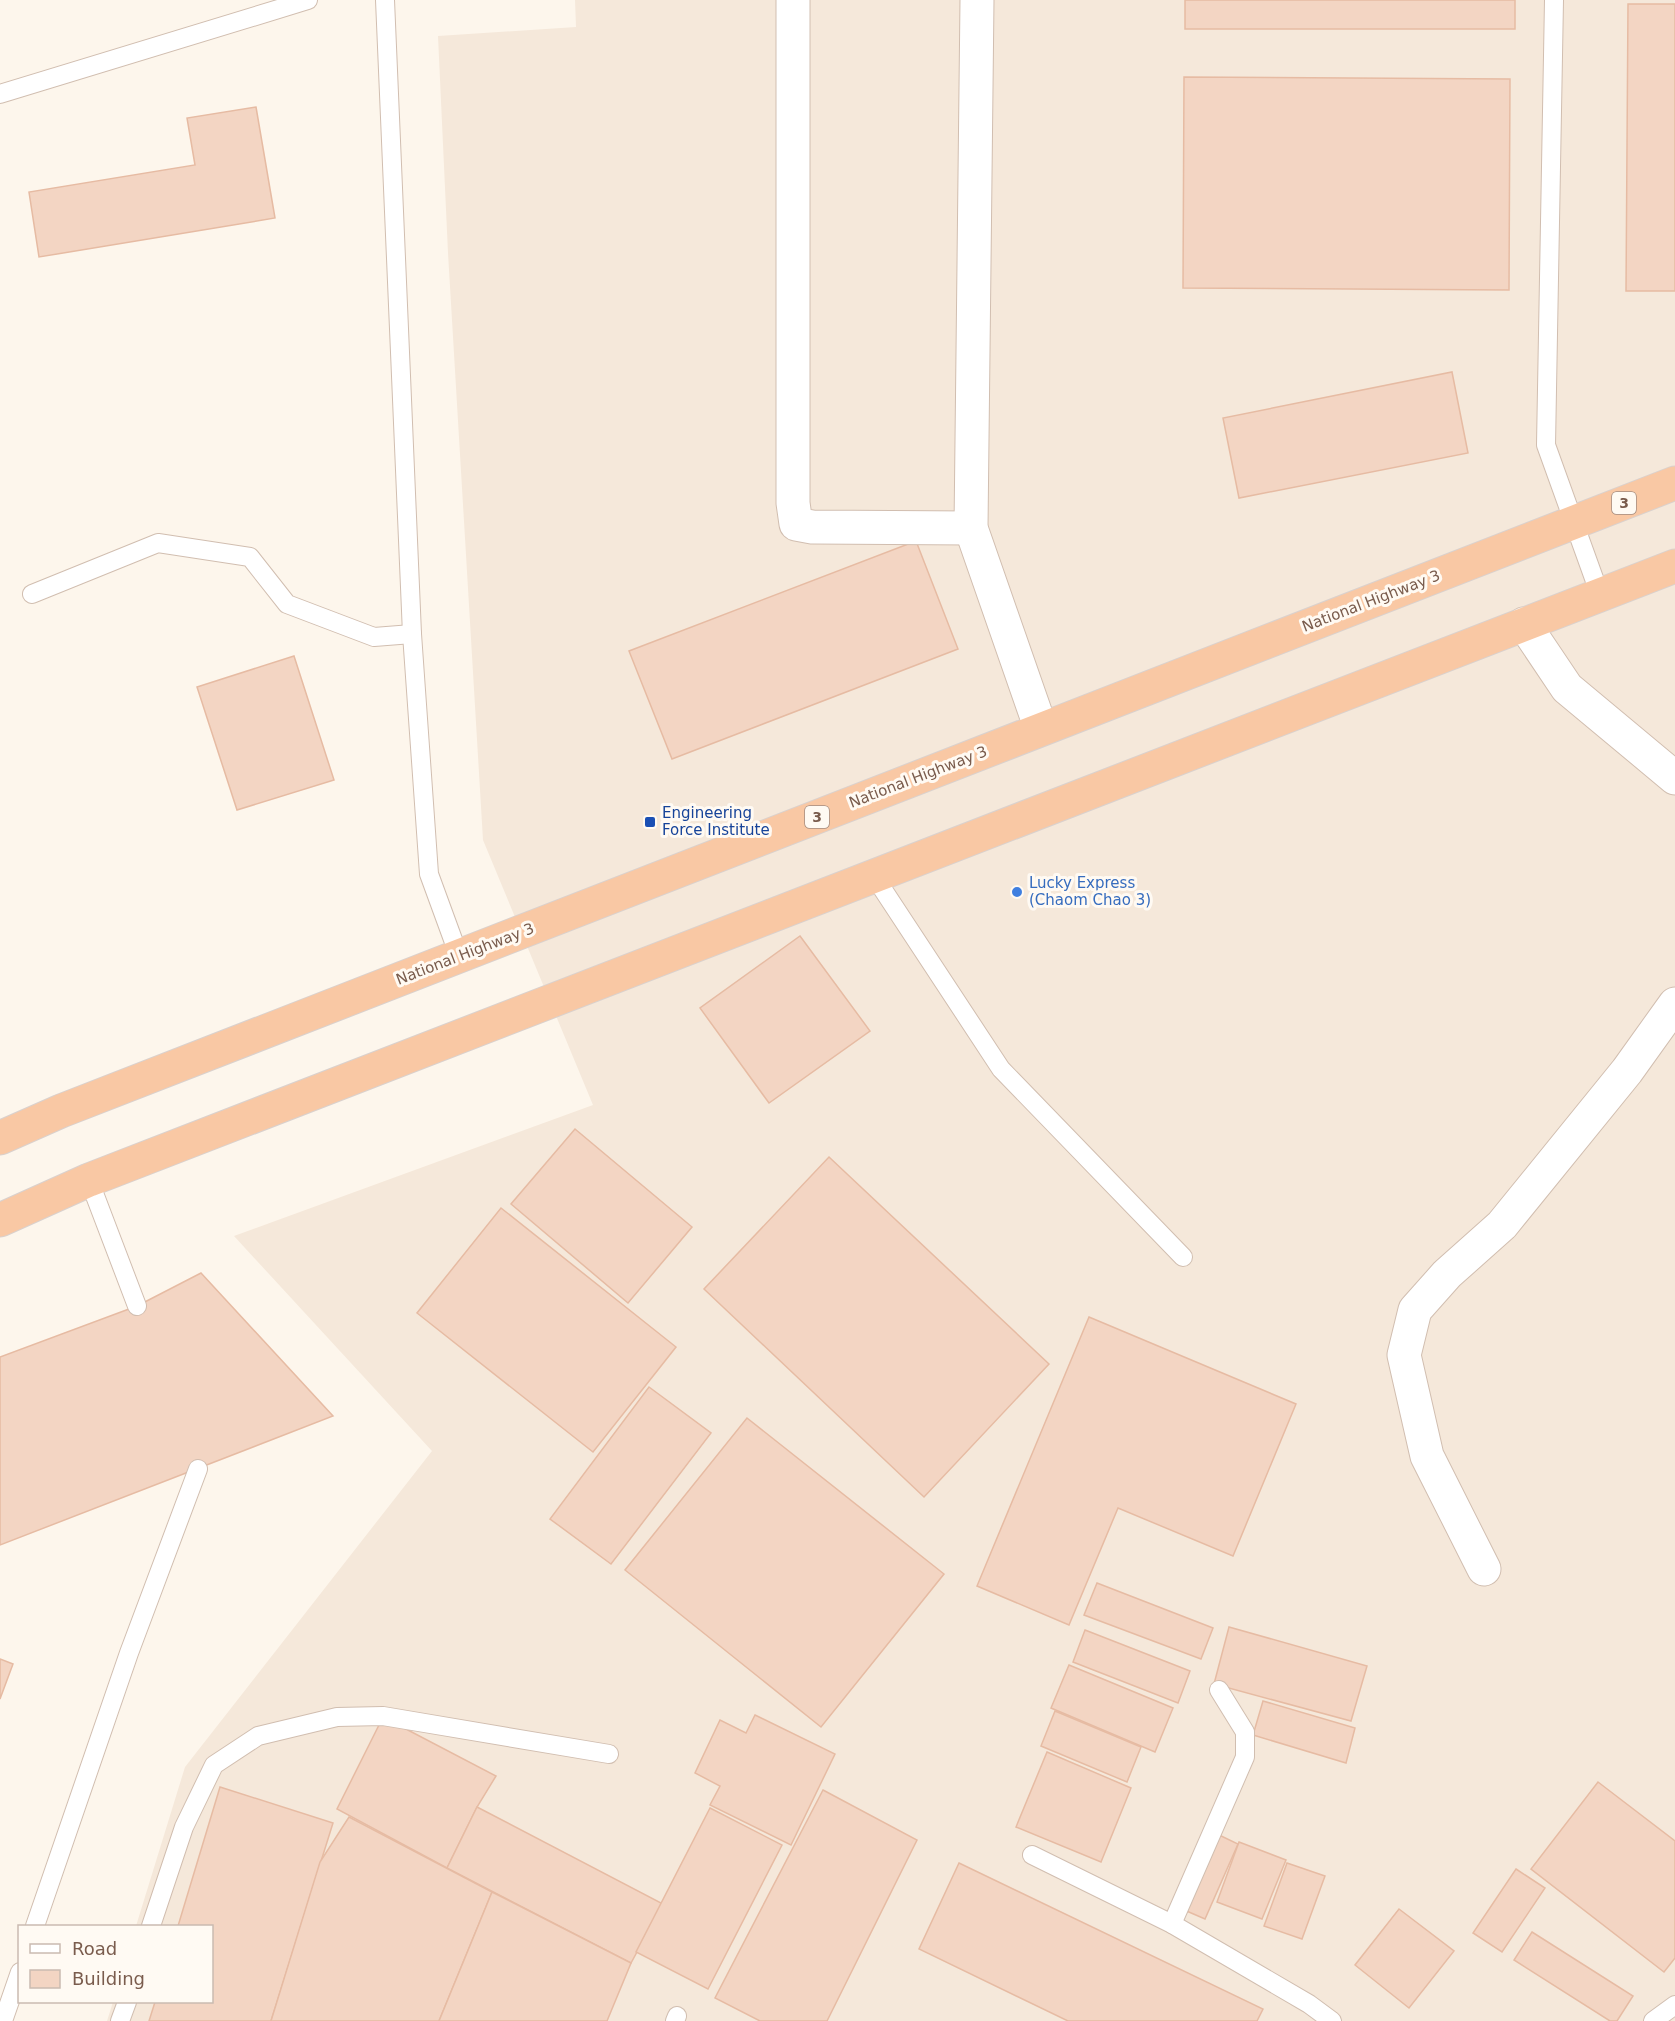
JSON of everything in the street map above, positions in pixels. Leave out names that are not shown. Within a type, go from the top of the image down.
[{"type":"highway","name":"National Highway 3","points":[[0,1138],[61,1111],[1675,483]]},
{"type":"highway","points":[[0,1220],[89,1180],[1675,566]]},
{"type":"street","points":[[793,0],[793,503],[796,524],[812,527],[971,528]]},
{"type":"street","points":[[977,0],[971,528],[1041,729]]},
{"type":"street","points":[[1524,624],[1567,688],[1675,778]]},
{"type":"street","points":[[1484,1569],[1427,1456],[1404,1355],[1415,1310],[1447,1274],[1502,1225],[1627,1071],[1675,1004]]},
{"type":"lane","points":[[0,94],[308,0]]},
{"type":"lane","points":[[386,0],[412,634],[429,874],[459,956]]},
{"type":"lane","points":[[1554,0],[1546,445],[1600,596]]},
{"type":"lane","points":[[32,594],[158,543],[250,557],[287,604],[374,637],[412,634]]},
{"type":"lane","points":[[874,876],[1001,1070],[1183,1257]]},
{"type":"lane","points":[[89,1180],[137,1306]]},
{"type":"lane","points":[[35,1925],[129,1653],[198,1469]]},
{"type":"lane","points":[[1172,1924],[1245,1757],[1245,1732],[1219,1690]]},
{"type":"lane","points":[[151,1925],[184,1827],[214,1766],[258,1736],[337,1717],[384,1716],[609,1754]]},
{"type":"lane","points":[[1032,1855],[1172,1924],[1309,2004],[1332,2021]]},
{"type":"lane","points":[[3,2021],[18,1978]]},
{"type":"lane","points":[[120,2021],[126,2003]]},
{"type":"lane","points":[[1653,2021],[1675,2005]]},
{"type":"shaded area","points":[[575,0],[1675,0],[1675,2021],[107,2021],[113,2003],[213,2003],[213,1925],[136,1925],[185,1767],[432,1451],[234,1236],[593,1105],[483,840],[448,253],[438,36],[576,27]]},
{"type":"building","points":[[1185,0],[1515,0],[1515,29],[1185,29]]},
{"type":"building","points":[[1628,4],[1675,4],[1675,291],[1626,291]]},
{"type":"building","points":[[1184,77],[1510,79],[1509,290],[1183,288]]},
{"type":"building","points":[[256,107],[275,218],[39,257],[29,192],[195,165],[187,118]]},
{"type":"building","points":[[1452,372],[1468,453],[1239,498],[1223,418]]},
{"type":"building","points":[[916,541],[958,649],[672,759],[629,651]]},
{"type":"building","points":[[294,656],[334,780],[237,810],[197,687]]},
{"type":"building","points":[[800,936],[870,1031],[769,1103],[700,1008]]},
{"type":"building","points":[[575,1129],[692,1227],[628,1303],[511,1204]]},
{"type":"building","points":[[829,1157],[1049,1364],[924,1497],[704,1289]]},
{"type":"building","points":[[501,1208],[676,1347],[593,1452],[417,1313]]},
{"type":"building","points":[[201,1273],[333,1416],[0,1545],[0,1357],[137,1306]]},
{"type":"building","points":[[1089,1317],[1296,1404],[1233,1556],[1118,1508],[1069,1625],[977,1586]]},
{"type":"building","points":[[649,1387],[711,1433],[611,1564],[550,1519]]},
{"type":"building","points":[[747,1418],[944,1574],[821,1727],[625,1570]]},
{"type":"building","points":[[1097,1583],[1213,1628],[1201,1659],[1084,1615]]},
{"type":"building","points":[[1229,1627],[1367,1666],[1351,1721],[1214,1684]]},
{"type":"building","points":[[1085,1630],[1190,1671],[1178,1703],[1073,1662]]},
{"type":"building","points":[[0,1659],[13,1664],[0,1699]]},
{"type":"building","points":[[1069,1665],[1173,1708],[1155,1752],[1051,1708]]},
{"type":"building","points":[[1263,1701],[1355,1728],[1346,1763],[1253,1735]]},
{"type":"building","points":[[1055,1711],[1141,1747],[1127,1782],[1041,1746]]},
{"type":"building","points":[[755,1715],[835,1754],[791,1845],[710,1805],[720,1786],[695,1773],[720,1720],[746,1733]]},
{"type":"building","points":[[383,1717],[496,1776],[477,1807],[447,1868],[337,1809]]},
{"type":"building","points":[[1047,1752],[1131,1788],[1101,1862],[1016,1827]]},
{"type":"building","points":[[1598,1782],[1675,1841],[1675,1958],[1664,1972],[1531,1869]]},
{"type":"building","points":[[220,1787],[333,1823],[271,2021],[149,2021],[155,2003],[213,2003],[213,1925],[178,1925]]},
{"type":"building","points":[[823,1790],[917,1840],[827,2021],[760,2021],[715,1998]]},
{"type":"building","points":[[477,1807],[663,1904],[631,1963],[447,1868]]},
{"type":"building","points":[[710,1808],[782,1845],[708,1989],[636,1952]]},
{"type":"building","points":[[349,1817],[492,1892],[439,2021],[271,2021],[320,1862]]},
{"type":"building","points":[[1215,1833],[1238,1844],[1205,1919],[1182,1909]]},
{"type":"building","points":[[1239,1842],[1286,1860],[1262,1919],[1217,1902]]},
{"type":"building","points":[[959,1863],[1263,2009],[1257,2021],[1068,2021],[919,1949]]},
{"type":"building","points":[[1287,1863],[1325,1876],[1302,1939],[1264,1926]]},
{"type":"building","points":[[1516,1869],[1545,1888],[1502,1952],[1473,1933]]},
{"type":"building","points":[[492,1892],[631,1963],[607,2021],[439,2021]]},
{"type":"building","points":[[1399,1909],[1454,1951],[1409,2008],[1355,1965]]},
{"type":"building","points":[[1532,1932],[1633,1996],[1617,2021],[1610,2021],[1514,1960]]},
{"type":"place","name":"Engineering Force Institute","points":[[650,822]]},
{"type":"place","name":"Lucky Express (Chaom Chao 3)","points":[[1017,892]]}]
